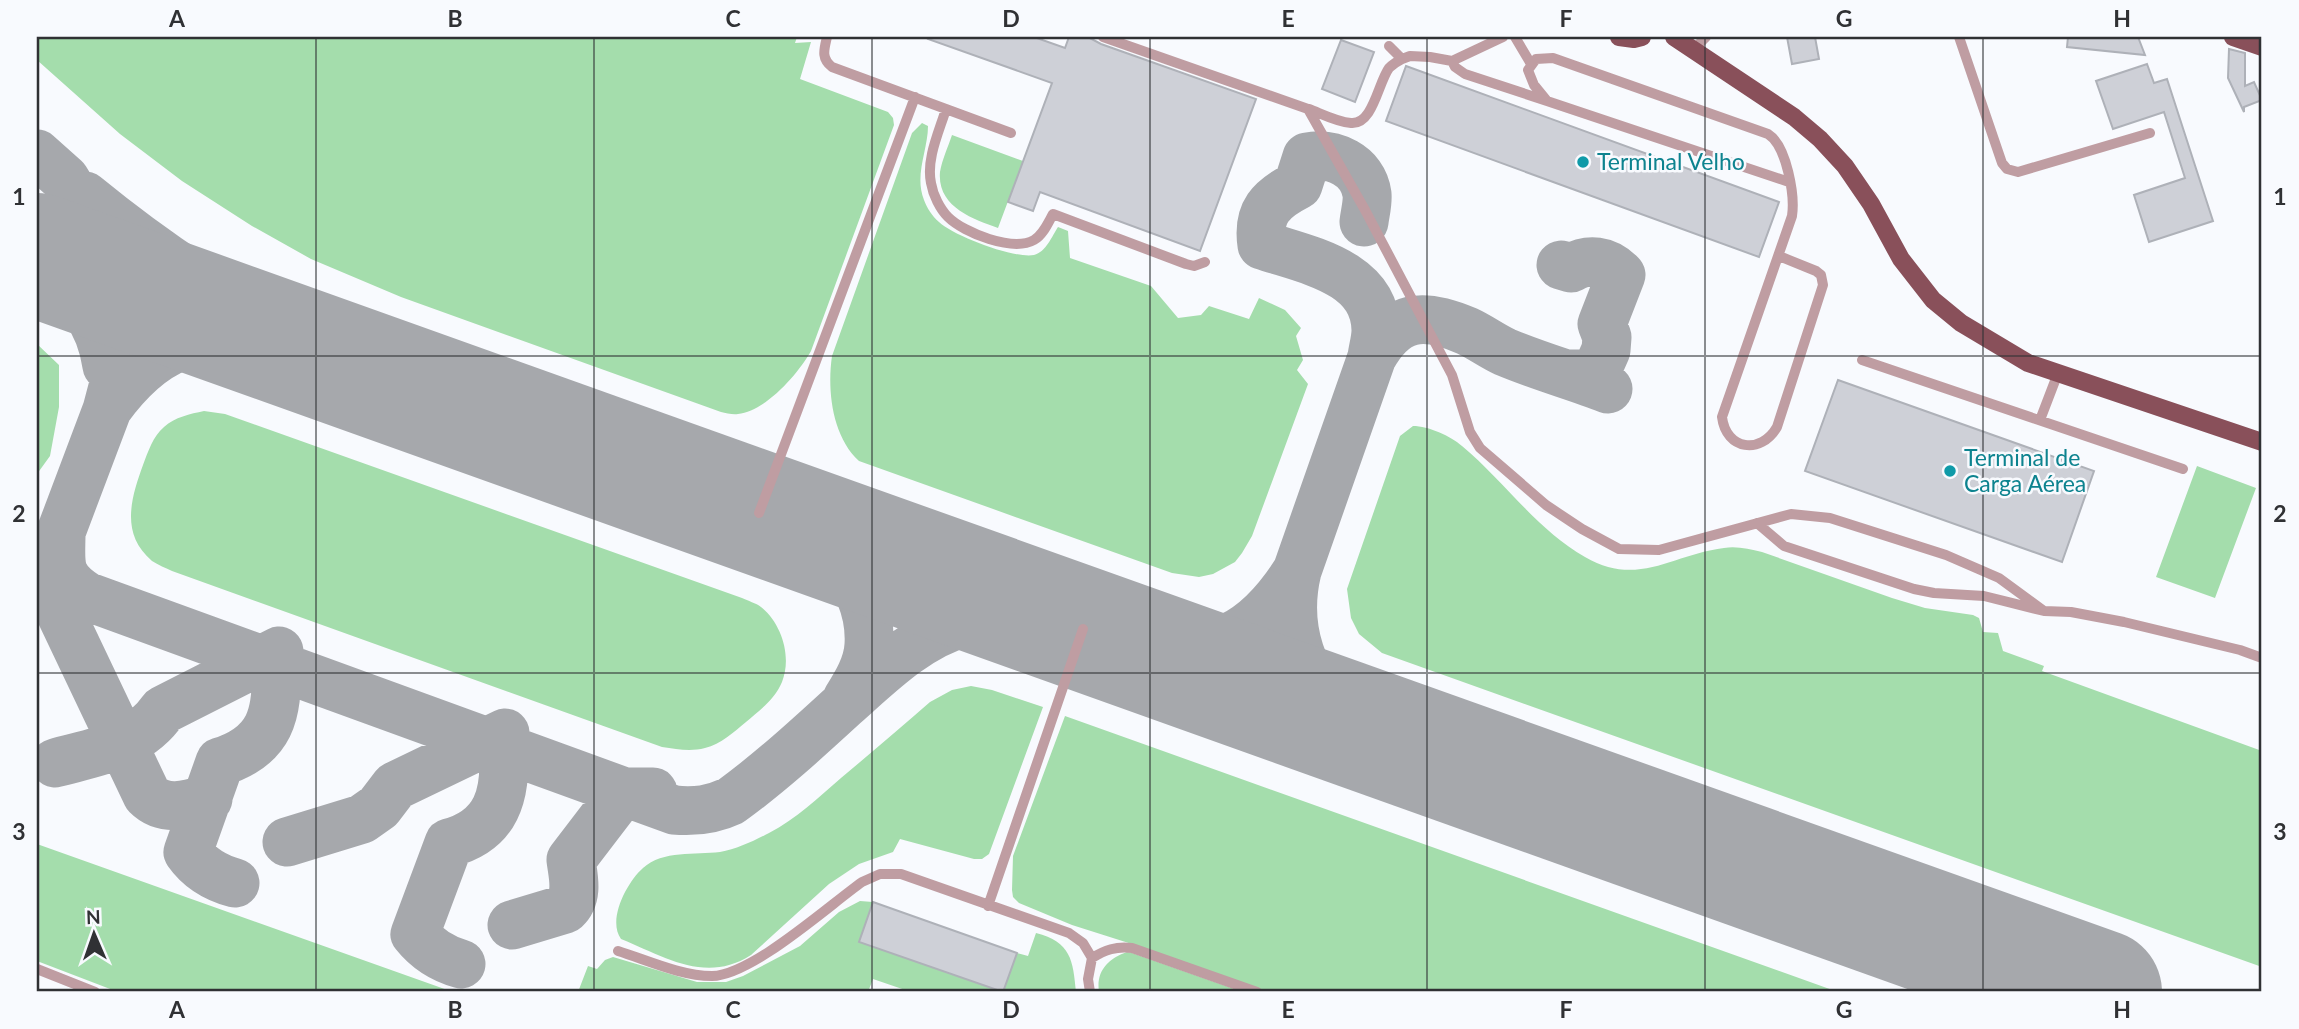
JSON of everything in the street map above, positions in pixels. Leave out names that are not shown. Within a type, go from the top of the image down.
[{"type":"main road","points":[[1619,37],[1642,37]]},
{"type":"main road","points":[[1674,37],[1794,117],[1821,139],[1845,166],[1871,204],[1901,259],[1933,300],[1961,323],[2028,363],[2262,442]]},
{"type":"main road","points":[[2232,37],[2262,47]]},
{"type":"lane","points":[[827,37],[823,52],[825,62],[832,67],[1011,133]]},
{"type":"lane","points":[[1103,37],[1344,122],[1354,123],[1367,115],[1390,67],[1402,59],[1410,56],[1452,61],[1503,37]]},
{"type":"lane","points":[[1515,37],[1531,64]]},
{"type":"lane","points":[[1692,51],[1706,37]]},
{"type":"lane","points":[[1959,37],[2002,163],[2007,169],[2018,172],[2150,133]]},
{"type":"lane","points":[[1390,46],[1402,59]]},
{"type":"lane","points":[[1547,101],[1528,70],[1531,64],[1543,57],[1553,58],[1775,138],[1793,189],[1794,205],[1779,256],[1722,416],[1723,425],[1733,440],[1750,446],[1766,440],[1777,427],[1823,285],[1821,275],[1816,271],[1779,256]]},
{"type":"lane","points":[[1452,61],[1455,67],[1465,74],[1789,182]]},
{"type":"lane","points":[[759,513],[915,97]]},
{"type":"lane","points":[[946,109],[929,167],[931,185],[939,205],[948,217],[961,227],[1001,243],[1020,245],[1035,239],[1053,214],[1186,264],[1194,266],[1205,262]]},
{"type":"lane","points":[[1308,109],[1452,375],[1470,432],[1480,448],[1546,505],[1619,549],[1659,550],[1791,514],[1830,518],[1946,555],[1999,578],[2043,611]]},
{"type":"lane","points":[[1862,360],[2183,469]]},
{"type":"lane","points":[[2040,420],[2059,373]]},
{"type":"lane","points":[[1757,523],[1784,546],[1914,589],[1984,596],[2043,611],[2071,612],[2124,622],[2240,650],[2262,658]]},
{"type":"lane","points":[[988,906],[1083,629]]},
{"type":"lane","points":[[618,951],[695,974],[724,974],[755,961],[862,882],[880,874],[901,874],[1069,933],[1083,943],[1092,958],[1088,979],[1090,992]]},
{"type":"lane","points":[[1092,958],[1104,951],[1121,947],[1132,948],[1257,992]]},
{"type":"lane","points":[[37,970],[95,992]]},
{"type":"green space","points":[[37,37],[797,37],[795,43],[811,42],[800,79],[888,112],[894,125],[811,351],[790,380],[770,399],[749,411],[732,414],[401,297],[311,259],[252,226],[182,181],[120,134],[37,60]]},
{"type":"green space","points":[[922,123],[928,126],[921,191],[936,220],[957,234],[1013,254],[1034,255],[1045,247],[1058,227],[1068,231],[1070,258],[1151,286],[1178,318],[1201,315],[1209,306],[1249,319],[1259,298],[1285,310],[1301,328],[1296,336],[1303,360],[1297,370],[1308,384],[1252,536],[1235,562],[1213,574],[1199,577],[1172,573],[859,461],[850,451],[837,426],[831,398],[832,356],[912,133]]},
{"type":"green space","points":[[952,135],[1023,161],[998,228],[958,210],[944,194],[940,172]]},
{"type":"green space","points":[[37,344],[59,365],[59,407],[50,456],[37,474]]},
{"type":"green space","points":[[204,411],[225,414],[754,603],[768,614],[780,632],[786,662],[782,682],[762,709],[716,744],[694,750],[662,747],[172,571],[152,561],[135,539],[132,503],[149,450],[160,431],[178,418]]},
{"type":"green space","points":[[1413,426],[1446,435],[1457,442],[1551,533],[1585,557],[1604,566],[1622,570],[1639,569],[1729,547],[1762,552],[1925,608],[1973,615],[1979,618],[1983,632],[1998,633],[2003,651],[2044,666],[2042,671],[2262,751],[2262,967],[1382,653],[1359,634],[1351,618],[1347,589],[1400,436]]},
{"type":"green space","points":[[2197,466],[2256,488],[2215,598],[2156,577]]},
{"type":"green space","points":[[971,686],[1043,707],[989,854],[982,859],[974,859],[900,839],[893,852],[859,864],[829,884],[751,955],[718,967],[686,965],[621,939],[616,922],[621,902],[637,874],[651,862],[680,854],[733,849],[769,833],[806,808],[930,702],[952,690]]},
{"type":"green space","points":[[1065,716],[1838,992],[1268,992],[1072,925],[1019,903],[1013,897],[1012,890],[1013,856]]},
{"type":"green space","points":[[37,844],[453,992],[118,992],[37,961]]},
{"type":"green space","points":[[860,901],[873,902],[859,942],[1002,992],[911,992],[873,979],[868,992],[578,992],[588,966],[597,969],[605,960],[613,957],[697,982],[726,982],[800,946],[839,912]]},
{"type":"green space","points":[[1036,933],[1057,942],[1068,954],[1076,992],[1003,992],[1017,953],[1028,956]]},
{"type":"green space","points":[[1127,952],[1243,992],[1099,992],[1099,978],[1104,967]]},
{"type":"building","points":[[1034,37],[1065,48],[1069,37],[1088,37],[1256,99],[1200,251],[1040,192],[1033,211],[1008,202],[1052,83],[928,39]]},
{"type":"building","points":[[1787,37],[1815,37],[1819,59],[1792,64]]},
{"type":"building","points":[[2068,37],[2138,37],[2145,55],[2067,47]]},
{"type":"building","points":[[1341,40],[1374,52],[1355,102],[1322,89]]},
{"type":"building","points":[[2229,49],[2245,53],[2245,86],[2254,82],[2262,100],[2244,107],[2244,112],[2228,78]]},
{"type":"building","points":[[2147,64],[2154,83],[2167,79],[2213,221],[2149,242],[2134,195],[2185,178],[2164,112],[2113,129],[2096,81]]},
{"type":"building","name":"Terminal Velho","points":[[1406,66],[1779,202],[1759,257],[1386,121]]},
{"type":"building","name":"Terminal de Carga Aérea","points":[[1838,380],[2094,471],[2062,562],[1805,471]]},
{"type":"building","points":[[873,902],[1017,953],[1003,992],[859,942]]},
{"type":"taxiway","points":[[37,154],[65,179],[90,220],[104,250],[114,283],[120,350],[107,410],[47,563]]},
{"type":"taxiway","points":[[1364,222],[1367,194],[1360,175],[1336,159],[1307,157],[1298,185],[1273,201],[1268,208],[1261,234],[1262,245],[1317,263],[1351,281],[1364,294],[1373,310],[1376,330],[1372,357],[1297,571],[1293,612],[1300,652],[1307,671],[1318,688],[1348,717],[1397,741]]},
{"type":"taxiway","points":[[85,196],[168,259],[255,314],[332,354],[443,401]]},
{"type":"taxiway","points":[[37,261],[63,281],[84,306],[99,334],[107,366]]},
{"type":"taxiway","points":[[1561,265],[1571,268],[1597,262],[1609,266],[1621,275],[1602,324],[1607,337],[1606,350],[1598,368],[1586,374],[1567,374]]},
{"type":"taxiway","points":[[1372,357],[1381,343],[1401,325],[1412,321],[1437,321],[1467,331],[1500,350],[1608,389]]},
{"type":"taxiway","points":[[108,408],[142,370],[178,347],[220,338],[271,339]]},
{"type":"taxiway","points":[[777,520],[813,539],[832,553],[855,583],[865,607],[869,632],[867,660],[847,699]]},
{"type":"taxiway","points":[[61,532],[62,569],[69,582],[86,596],[674,810],[703,810],[731,801],[804,742],[900,657],[946,629],[990,618],[1070,624]]},
{"type":"taxiway","points":[[56,561],[55,594],[59,610],[147,795],[161,804],[176,806],[208,799]]},
{"type":"taxiway","points":[[1139,649],[1190,648],[1231,637],[1265,612],[1297,571]]},
{"type":"taxiway","points":[[55,763],[128,740],[153,722],[163,710],[279,651]]},
{"type":"taxiway","points":[[235,883],[209,872],[188,852],[220,762],[251,747],[268,726],[275,699],[276,666]]},
{"type":"taxiway","points":[[287,842],[362,819],[379,807],[395,786],[505,733]]},
{"type":"taxiway","points":[[461,964],[436,953],[415,934],[449,843],[479,829],[496,808],[503,780],[503,748]]},
{"type":"taxiway","points":[[512,925],[565,909],[574,892],[571,860],[623,792],[653,792]]},
{"type":"runway","points":[[37,255],[2100,992]]},
{"type":"place","name":"Terminal Velho","points":[[1583,162]]},
{"type":"place","name":"Terminal de Carga Aérea","points":[[1950,471]]}]
